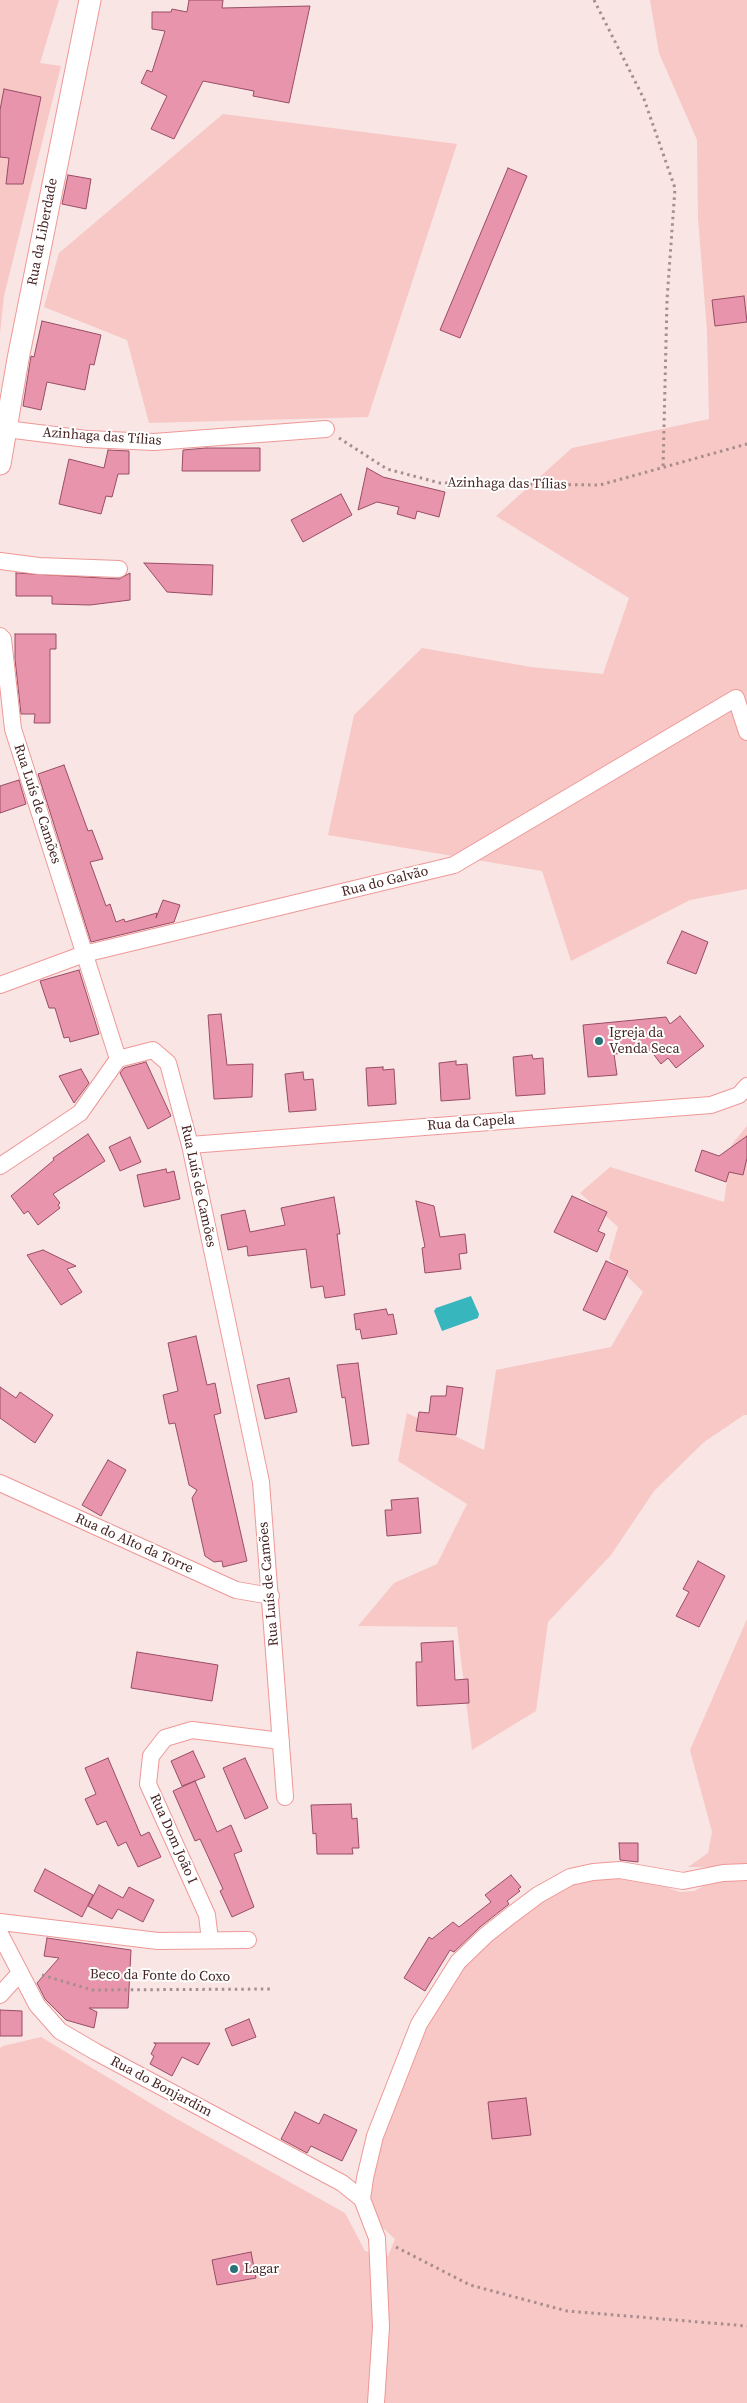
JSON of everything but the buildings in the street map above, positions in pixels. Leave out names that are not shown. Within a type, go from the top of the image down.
[{"type":"street","name":"Rua da Liberdade","points":[[0,464],[18,360],[90,0]]},
{"type":"street","name":"Azinhaga das Tílias","points":[[6,429],[87,439],[154,442],[326,429]]},
{"type":"street","points":[[0,561],[39,566],[119,569]]},
{"type":"street","name":"Rua Luís de Camões","points":[[1,638],[13,730],[118,1059],[153,1050],[168,1063],[190,1144],[261,1482],[285,1798]]},
{"type":"street","name":"Rua do Galvão","points":[[0,985],[84,954],[454,865],[736,698],[747,732]]},
{"type":"street","points":[[0,1166],[80,1113],[118,1059]]},
{"type":"street","name":"Rua da Capela","points":[[190,1144],[711,1105],[739,1094],[747,1086]]},
{"type":"street","name":"Rua do Alto da Torre","points":[[0,1483],[236,1590],[270,1596]]},
{"type":"street","name":"Rua Dom João I","points":[[210,1940],[207,1915],[148,1784],[151,1756],[165,1738],[192,1730],[281,1741]]},
{"type":"street","points":[[376,2403],[381,2327],[377,2238],[362,2199],[365,2178],[375,2136],[419,2024],[458,1962],[486,1935],[538,1895],[570,1877],[593,1872],[620,1870],[683,1881],[722,1873],[747,1872]]},
{"type":"street","points":[[0,1922],[158,1941],[248,1940]]},
{"type":"street","name":"Rua do Bonjardim","points":[[0,1934],[37,2006],[60,2031],[342,2183],[362,2199]]},
{"type":"street","points":[[0,1995],[19,1974]]},
{"type":"path","points":[[594,0],[644,99],[675,188],[667,300],[663,469]]},
{"type":"path","name":"Azinhaga das Tílias","points":[[326,429],[387,470],[440,484],[600,485],[663,469],[747,444]]},
{"type":"path","name":"Beco da Fonte do Coxo","points":[[19,1974],[36,1973],[92,1990],[272,1989]]},
{"type":"path","points":[[377,2238],[470,2285],[567,2311],[747,2326]]},
{"type":"shaded area","points":[[0,0],[59,0],[40,63],[61,66],[4,296],[0,334]]},
{"type":"shaded area","points":[[650,0],[747,0],[747,889],[690,900],[571,961],[542,871],[328,835],[354,715],[422,648],[531,667],[603,674],[629,598],[496,516],[572,448],[709,419],[707,331],[698,218],[697,140],[659,53]]},
{"type":"shaded area","points":[[223,114],[457,144],[368,417],[149,423],[127,340],[44,307],[59,253]]},
{"type":"shaded area","points":[[747,1126],[747,1415],[744,1415],[704,1442],[654,1491],[611,1555],[548,1622],[536,1711],[472,1750],[457,1627],[358,1626],[394,1583],[437,1564],[467,1504],[398,1461],[407,1413],[484,1450],[496,1370],[611,1347],[643,1292],[609,1258],[618,1227],[580,1193],[610,1167],[724,1202],[732,1144]]},
{"type":"shaded area","points":[[747,1619],[747,1868],[688,1867],[708,1853],[712,1832],[690,1750]]},
{"type":"shaded area","points":[[747,1876],[747,2403],[0,2403],[0,2048],[41,2037],[175,2118],[345,2213],[365,2251],[388,2256],[395,2239],[383,2228],[367,2204],[380,2136],[439,2000],[457,1974],[502,1928],[549,1893],[576,1881],[620,1879],[653,1882],[680,1892],[694,1891],[715,1880]]},
{"type":"water","points":[[471,1296],[479,1314],[478,1318],[442,1331],[434,1311],[436,1308]]},
{"type":"place","name":"Igreja da Venda Seca","points":[[599,1041]]},
{"type":"place","name":"Lagar","points":[[234,2269]]}]
